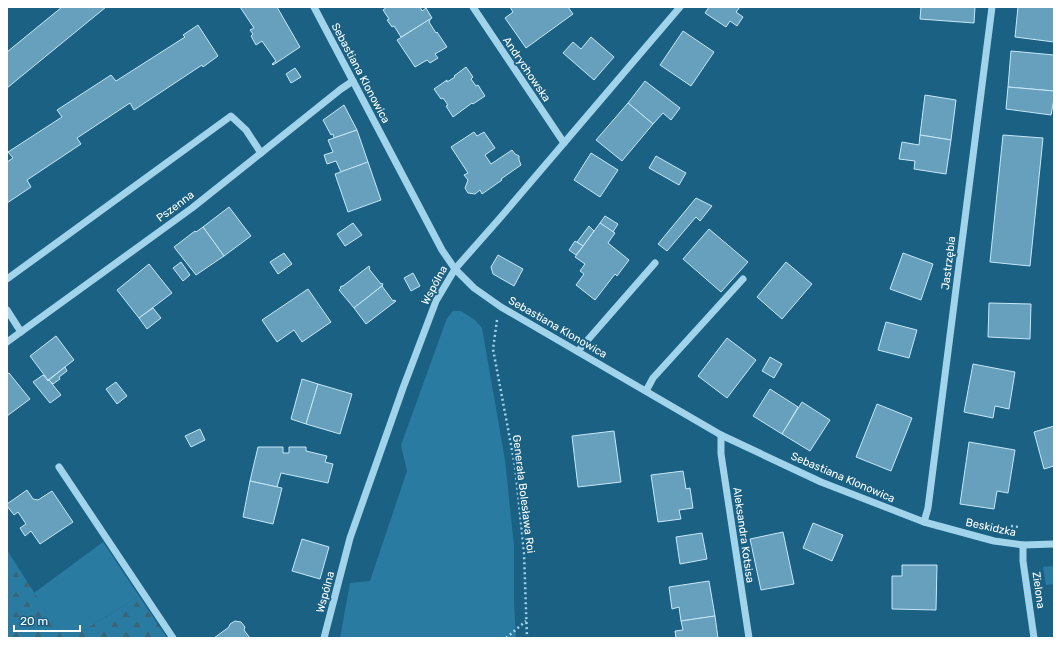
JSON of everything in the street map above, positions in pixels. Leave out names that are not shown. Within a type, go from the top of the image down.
[{"type":"street","name":"Sebastiana Klonowica","points":[[314,7],[442,250],[455,269],[474,288],[501,307],[721,435],[821,482],[924,522]]},
{"type":"street","name":"Andrychowska","points":[[473,7],[564,143]]},
{"type":"street","name":"Wspólna","points":[[324,638],[350,538],[403,388],[436,301],[455,269],[680,7]]},
{"type":"street","name":"Jastrzębia","points":[[924,522],[928,508],[992,7]]},
{"type":"street","name":"Pszenna","points":[[7,342],[192,208],[341,89],[353,82]]},
{"type":"street","points":[[7,279],[230,116],[246,130],[262,153]]},
{"type":"street","points":[[578,351],[655,263]]},
{"type":"street","points":[[646,391],[653,378],[743,279]]},
{"type":"street","points":[[7,310],[21,332]]},
{"type":"street","name":"Aleksandra Kotsisa","points":[[721,435],[721,454],[749,638]]},
{"type":"street","points":[[59,467],[173,638]]},
{"type":"street","name":"Beskidzka","points":[[924,522],[994,541],[1024,545],[1054,544]]},
{"type":"street","name":"Zielona","points":[[1024,545],[1023,561],[1034,638]]},
{"type":"path","name":"Generała Bolesława Roi","points":[[501,307],[496,324],[493,349],[515,466],[524,552],[527,638]]},
{"type":"path","points":[[1011,526],[1019,527]]},
{"type":"path","points":[[506,638],[526,621]]},
{"type":"green space","points":[[453,311],[461,311],[475,320],[482,328],[505,460],[514,546],[514,602],[516,638],[340,638],[350,583],[370,581],[407,471],[401,445],[447,318]]},
{"type":"green space","points":[[103,542],[139,596],[72,638],[63,638],[34,593]]},
{"type":"green space","points":[[7,550],[63,638],[7,638]]},
{"type":"green space","points":[[1054,566],[1054,584],[1046,585],[1043,567]]},
{"type":"green space","points":[[139,596],[167,638],[72,638]]},
{"type":"building","points":[[62,7],[106,7],[7,88],[7,52]]},
{"type":"building","points":[[240,7],[277,7],[300,47],[273,65],[272,64],[276,61],[262,41],[256,45],[251,36],[253,34],[250,30],[254,28]]},
{"type":"building","points":[[387,7],[420,7],[422,11],[426,8],[432,18],[401,37],[394,26],[392,27],[387,20],[389,19],[383,10]]},
{"type":"building","points":[[510,7],[568,7],[573,14],[526,48],[505,18],[513,12]]},
{"type":"building","points":[[709,7],[740,7],[736,12],[743,17],[737,26],[730,21],[726,27],[705,13]]},
{"type":"building","points":[[921,7],[975,7],[974,23],[920,19]]},
{"type":"building","points":[[1018,7],[1054,7],[1054,42],[1015,37]]},
{"type":"building","points":[[430,19],[429,22],[447,47],[435,54],[438,58],[430,63],[427,60],[415,67],[397,40]]},
{"type":"building","points":[[198,25],[218,56],[134,110],[130,103],[77,138],[81,144],[27,180],[31,187],[7,203],[7,162],[13,158],[8,152],[62,117],[57,110],[111,75],[116,81],[185,37],[183,35]]},
{"type":"building","points":[[683,31],[714,52],[691,86],[660,65]]},
{"type":"building","points":[[591,37],[614,57],[594,80],[563,53],[573,42],[581,49]]},
{"type":"building","points":[[1011,51],[1054,55],[1054,91],[1008,87]]},
{"type":"building","points":[[466,67],[473,77],[471,79],[476,86],[478,85],[485,96],[473,104],[472,103],[453,117],[446,106],[448,105],[443,98],[441,99],[434,89],[447,80],[447,82],[455,77],[454,76]]},
{"type":"building","points":[[295,68],[301,77],[291,83],[286,74]]},
{"type":"building","points":[[645,81],[680,108],[671,120],[663,113],[653,124],[628,103]]},
{"type":"building","points":[[1008,87],[1054,91],[1051,115],[1006,109]]},
{"type":"building","points":[[925,95],[956,100],[951,140],[920,135]]},
{"type":"building","points":[[628,103],[653,124],[622,161],[596,140]]},
{"type":"building","points":[[344,105],[357,130],[334,138],[333,134],[331,135],[323,120]]},
{"type":"building","points":[[357,130],[368,162],[341,172],[336,161],[327,164],[324,155],[333,152],[328,140]]},
{"type":"building","points":[[474,132],[477,136],[484,132],[495,148],[485,155],[491,164],[512,150],[519,156],[521,165],[482,194],[480,190],[475,194],[468,193],[465,188],[468,180],[464,175],[468,173],[451,147]]},
{"type":"building","points":[[920,135],[951,140],[946,174],[914,169],[915,161],[899,159],[902,142],[919,145]]},
{"type":"building","points":[[1003,135],[1043,138],[1030,266],[990,262]]},
{"type":"building","points":[[591,153],[618,170],[600,197],[574,180]]},
{"type":"building","points":[[656,156],[686,173],[679,185],[649,168]]},
{"type":"building","points":[[368,162],[381,200],[348,212],[335,174]]},
{"type":"building","points":[[696,198],[712,206],[700,221],[696,217],[667,251],[658,244]]},
{"type":"building","points":[[229,207],[251,236],[224,256],[203,227]]},
{"type":"building","points":[[605,216],[618,224],[613,232],[600,223]]},
{"type":"building","points":[[353,223],[362,235],[345,246],[337,234]]},
{"type":"building","points":[[600,223],[615,233],[608,243],[629,260],[617,276],[615,274],[595,300],[576,285],[584,274],[580,271],[585,264],[575,257]]},
{"type":"building","points":[[589,226],[594,231],[583,246],[577,242]]},
{"type":"building","points":[[203,227],[224,256],[196,275],[174,247],[195,231],[196,232]]},
{"type":"building","points":[[709,229],[748,262],[721,292],[683,259]]},
{"type":"building","points":[[575,241],[583,246],[576,255],[569,250]]},
{"type":"building","points":[[284,253],[292,264],[278,274],[270,262]]},
{"type":"building","points":[[903,253],[933,264],[921,300],[890,289]]},
{"type":"building","points":[[498,255],[523,269],[514,286],[493,274],[491,267]]},
{"type":"building","points":[[181,262],[190,275],[183,281],[173,268]]},
{"type":"building","points":[[786,262],[812,284],[782,319],[757,297]]},
{"type":"building","points":[[149,264],[172,293],[139,318],[117,290]]},
{"type":"building","points":[[369,266],[369,269],[383,285],[354,308],[339,290],[341,288],[340,287]]},
{"type":"building","points":[[413,273],[420,286],[411,291],[404,278]]},
{"type":"building","points":[[382,286],[393,301],[396,301],[366,324],[354,308]]},
{"type":"building","points":[[308,289],[331,322],[302,342],[294,330],[277,342],[262,320]]},
{"type":"building","points":[[989,303],[1031,304],[1030,339],[988,337]]},
{"type":"building","points":[[153,308],[161,318],[147,329],[139,318]]},
{"type":"building","points":[[886,322],[917,330],[909,358],[878,350]]},
{"type":"building","points":[[56,336],[74,360],[48,380],[30,356]]},
{"type":"building","points":[[727,338],[756,360],[727,398],[698,376]]},
{"type":"building","points":[[770,357],[782,364],[774,378],[762,371]]},
{"type":"building","points":[[973,364],[1015,372],[1009,409],[995,406],[993,418],[964,412]]},
{"type":"building","points":[[65,367],[67,371],[53,384],[49,380]]},
{"type":"building","points":[[9,373],[30,399],[7,416],[7,374]]},
{"type":"building","points":[[43,375],[61,395],[50,403],[33,382]]},
{"type":"building","points":[[302,379],[318,384],[306,424],[291,419]]},
{"type":"building","points":[[116,382],[127,396],[117,404],[106,389]]},
{"type":"building","points":[[318,384],[352,394],[340,434],[306,424]]},
{"type":"building","points":[[770,389],[798,407],[782,434],[753,416]]},
{"type":"building","points":[[802,402],[830,420],[810,451],[782,434]]},
{"type":"building","points":[[877,404],[912,418],[891,471],[856,457]]},
{"type":"building","points":[[1054,426],[1054,466],[1044,469],[1034,432]]},
{"type":"building","points":[[200,429],[205,440],[191,447],[185,436]]},
{"type":"building","points":[[614,431],[621,482],[578,487],[572,436]]},
{"type":"building","points":[[969,442],[1015,450],[1008,493],[997,491],[994,509],[960,504]]},
{"type":"building","points":[[258,447],[283,447],[283,453],[289,453],[289,447],[306,447],[306,451],[327,456],[325,462],[333,464],[328,483],[281,473],[277,487],[250,481]]},
{"type":"building","points":[[683,471],[686,489],[690,488],[693,508],[679,510],[681,519],[658,522],[651,475]]},
{"type":"building","points":[[250,481],[282,488],[273,524],[243,517]]},
{"type":"building","points":[[27,490],[33,499],[38,500],[52,491],[73,522],[40,544],[31,531],[25,536],[20,528],[26,524],[18,512],[14,515],[7,504]]},
{"type":"building","points":[[813,523],[843,535],[832,561],[803,548]]},
{"type":"building","points":[[783,532],[794,584],[761,590],[750,539]]},
{"type":"building","points":[[702,533],[707,559],[680,564],[676,537]]},
{"type":"building","points":[[302,539],[329,547],[320,579],[292,571]]},
{"type":"building","points":[[902,565],[937,565],[936,610],[892,609],[892,576],[902,576]]},
{"type":"building","points":[[709,581],[715,616],[681,621],[679,607],[672,609],[669,587]]},
{"type":"building","points":[[715,616],[718,638],[676,638],[675,631],[683,630],[681,621]]},
{"type":"building","points":[[235,621],[241,622],[245,627],[244,630],[250,638],[214,638],[229,627],[230,624]]}]
